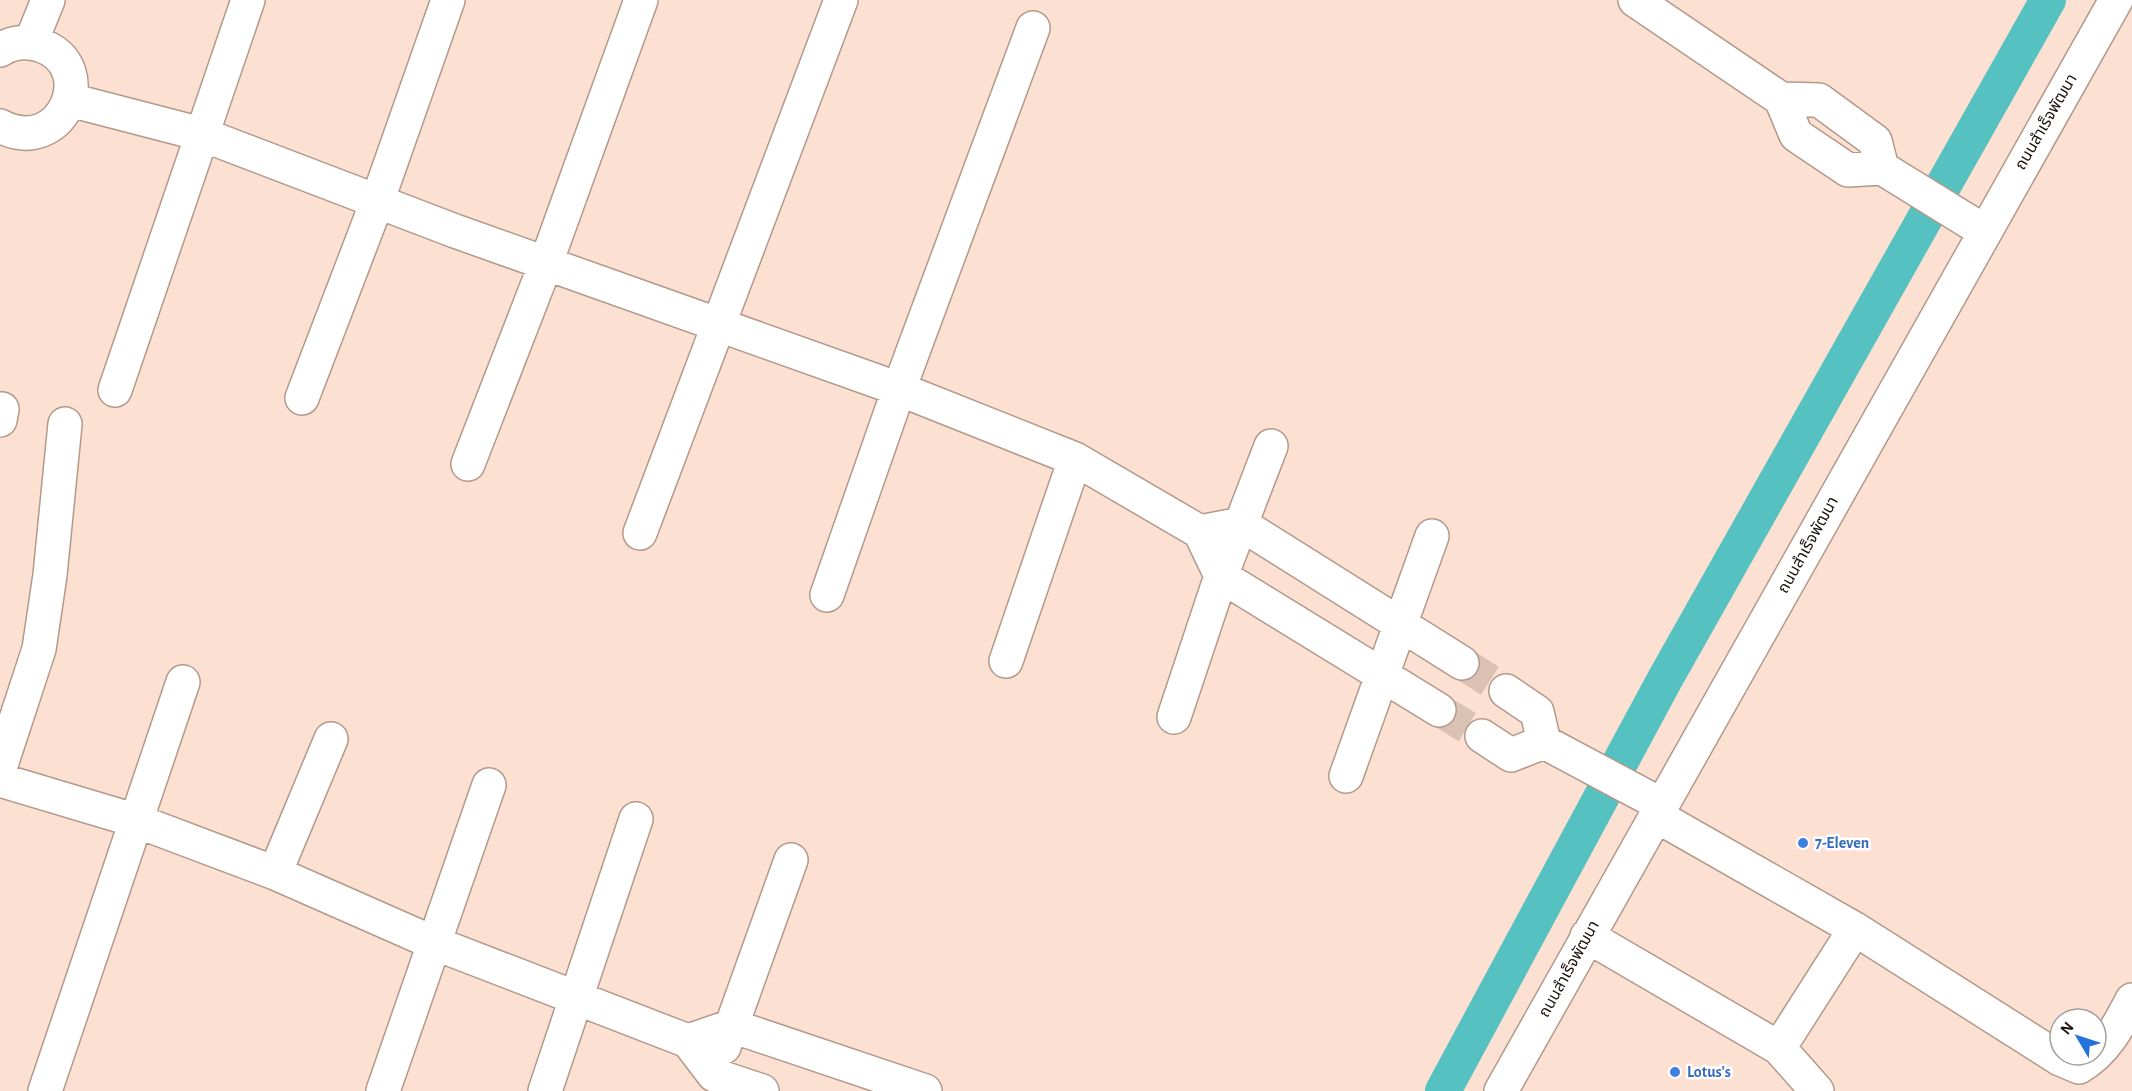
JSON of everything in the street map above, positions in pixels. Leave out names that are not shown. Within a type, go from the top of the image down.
[{"type":"street","points":[[31,42],[48,0]]},
{"type":"street","points":[[115,390],[201,134],[249,0]]},
{"type":"street","points":[[302,398],[377,202],[448,0]]},
{"type":"street","points":[[468,464],[546,263],[641,0]]},
{"type":"street","points":[[640,533],[842,0]]},
{"type":"street","points":[[1643,2],[1781,99],[1819,100],[1875,141],[1891,173],[1984,231]]},
{"type":"street","name":"ถนนสำเร็จพัฒนา","points":[[1501,1091],[1984,231],[2119,11]]},
{"type":"street","points":[[828,595],[899,389],[1033,28]]},
{"type":"street","points":[[0,50],[18,43],[31,42],[48,48],[61,59],[69,74],[70,100],[57,121],[44,129],[30,133],[0,129]]},
{"type":"street","points":[[70,100],[201,134],[377,202],[899,389],[1075,459],[1200,532],[1221,576],[1439,710]]},
{"type":"street","points":[[0,768],[39,649],[50,575],[65,424]]},
{"type":"street","points":[[1174,717],[1221,576],[1271,446]]},
{"type":"street","points":[[1006,661],[1075,459]]},
{"type":"street","points":[[1200,532],[1241,524],[1462,663]]},
{"type":"street","points":[[1346,776],[1432,536]]},
{"type":"street","points":[[45,1091],[183,682]]},
{"type":"street","points":[[1506,691],[1537,712],[1550,746]]},
{"type":"street","points":[[1482,736],[1511,755],[1550,746],[1624,785],[1659,810],[1855,929],[2060,1059],[2079,1067],[2093,1059],[2115,1032],[2132,1000]]},
{"type":"street","points":[[275,873],[331,739]]},
{"type":"street","points":[[0,780],[137,821],[275,873],[434,943],[688,1041],[711,1083]]},
{"type":"street","points":[[383,1091],[489,785]]},
{"type":"street","points":[[545,1091],[636,819]]},
{"type":"street","points":[[711,1083],[791,860]]},
{"type":"street","points":[[1779,1048],[1855,929]]},
{"type":"street","points":[[1587,936],[1779,1048],[1817,1091]]},
{"type":"street","points":[[688,1041],[732,1026],[926,1091]]},
{"type":"street","points":[[711,1083],[762,1091]]},
{"type":"waterway","points":[[1443,1091],[1665,679],[2048,0]]},
{"type":"tunnel","points":[[1462,663],[1506,691]]},
{"type":"tunnel","points":[[1439,710],[1482,736]]},
{"type":"place","name":"7-Eleven","points":[[1803,843]]},
{"type":"place","name":"Lotus's","points":[[1675,1072]]}]
